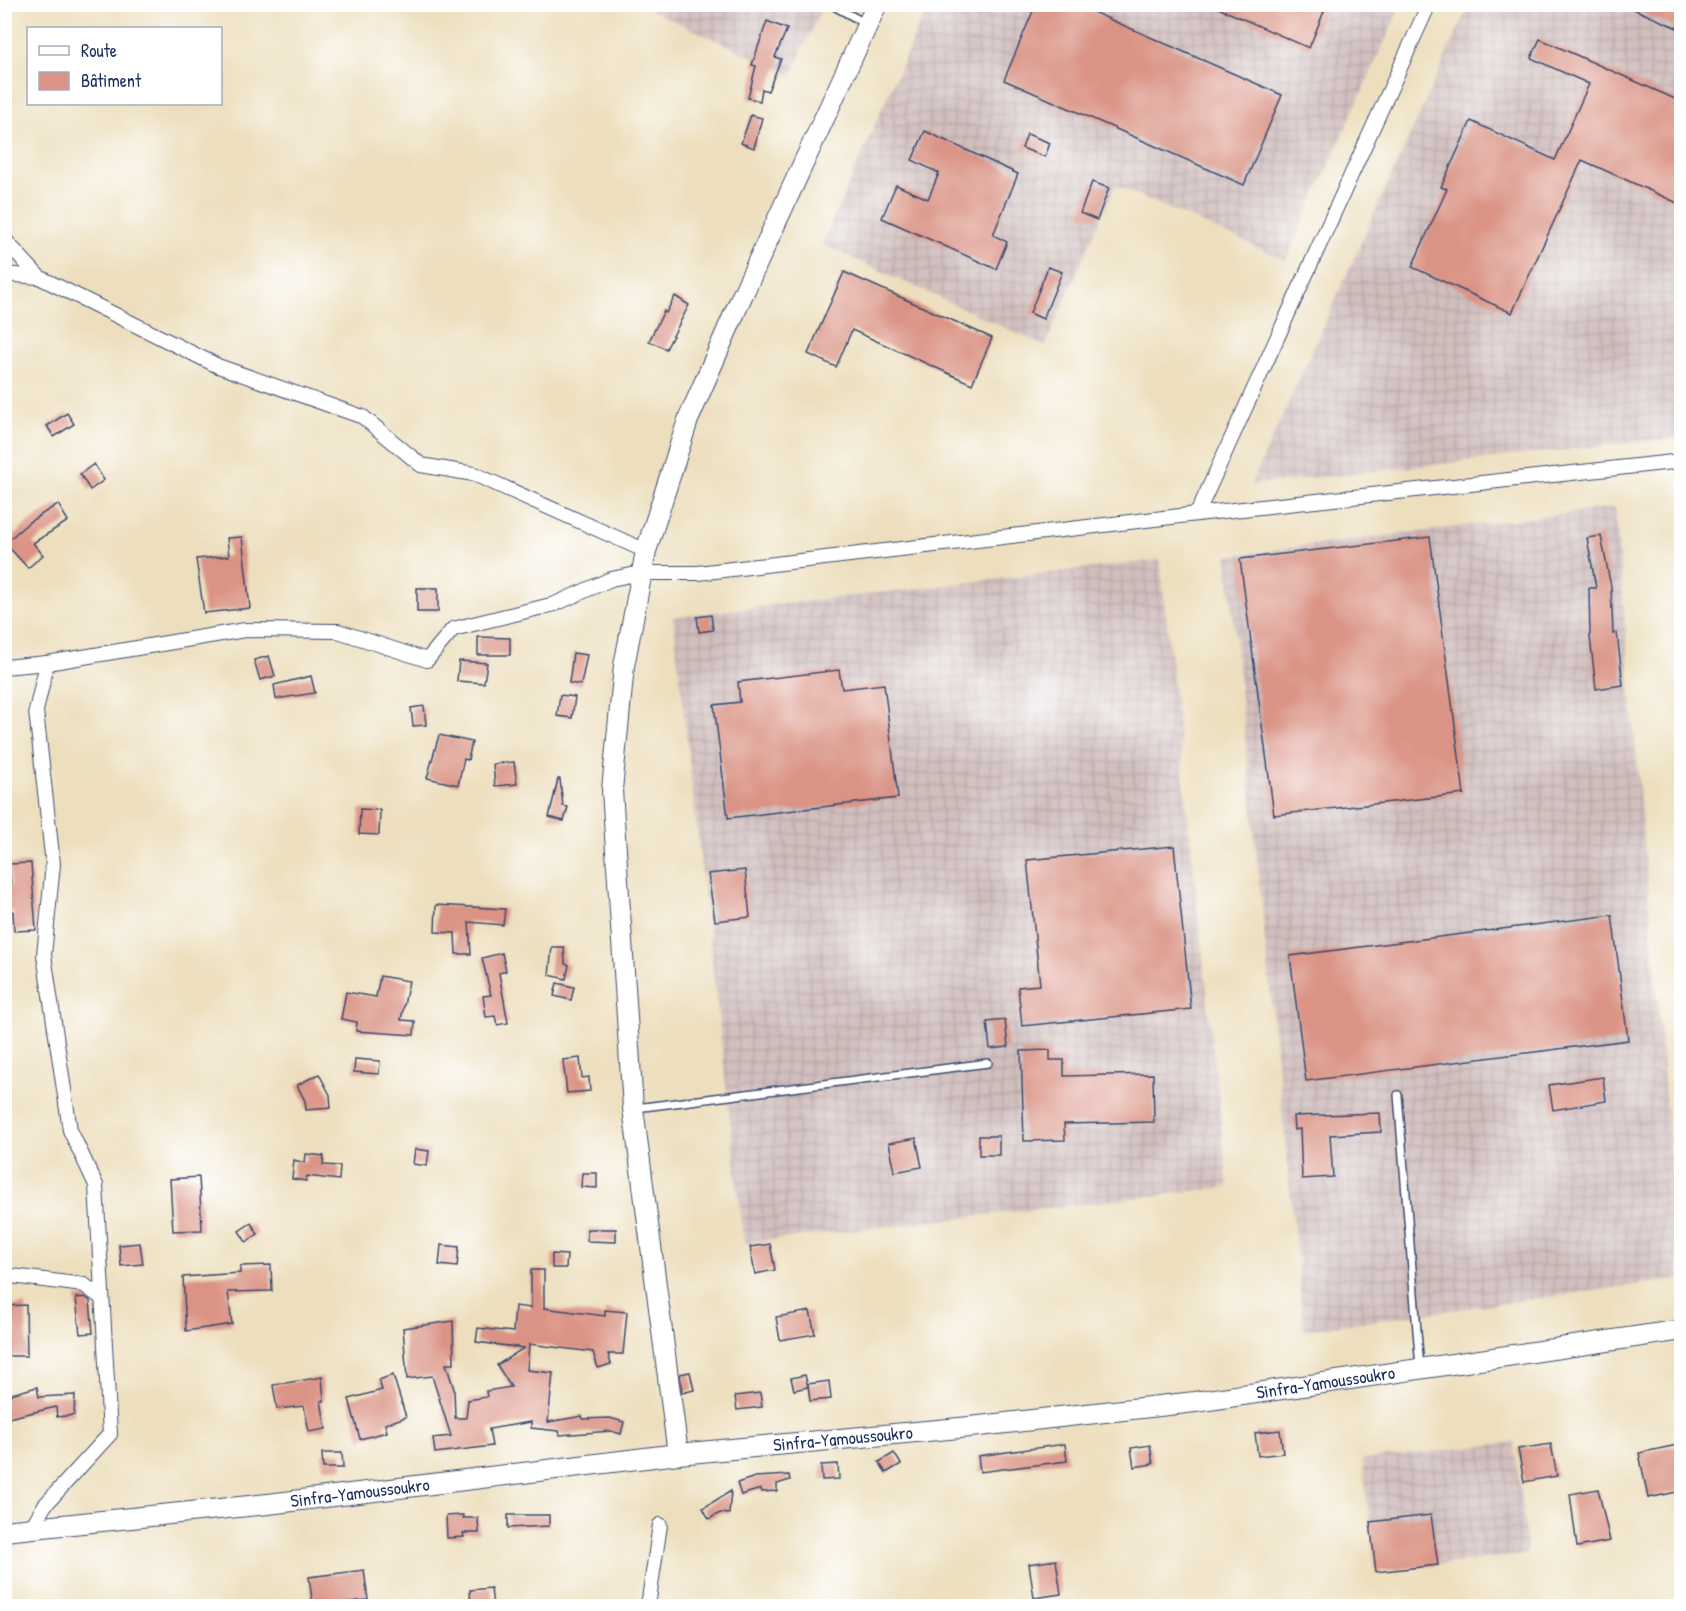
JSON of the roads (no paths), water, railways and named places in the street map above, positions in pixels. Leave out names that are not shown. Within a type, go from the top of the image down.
[{"type":"main road","points":[[678,1454],[633,1108],[612,790],[624,666],[640,573],[688,420],[877,4]]},
{"type":"main road","name":"Sinfra-Yamoussoukro","points":[[4,1531],[268,1504],[678,1454],[1101,1413],[1319,1386],[1682,1330]]},
{"type":"street","points":[[1197,514],[1429,4]]},
{"type":"street","points":[[4,239],[39,277],[218,366],[363,417],[421,465],[474,474],[646,551]]},
{"type":"street","points":[[4,274],[39,277]]},
{"type":"street","points":[[4,667],[47,663],[245,630],[338,631],[427,660],[453,629],[555,604],[611,579],[640,573],[698,573],[1197,514],[1682,461]]},
{"type":"street","points":[[32,1528],[45,1505],[110,1434],[96,1185],[70,1131],[44,955],[53,864],[36,711],[47,663]]},
{"type":"street","points":[[4,1275],[84,1285],[102,1298]]},
{"type":"street","points":[[648,1606],[660,1525]]},
{"type":"lane","points":[[830,4],[867,24]]},
{"type":"lane","points":[[633,1108],[988,1063]]},
{"type":"lane","points":[[1398,1095],[1420,1369]]}]
